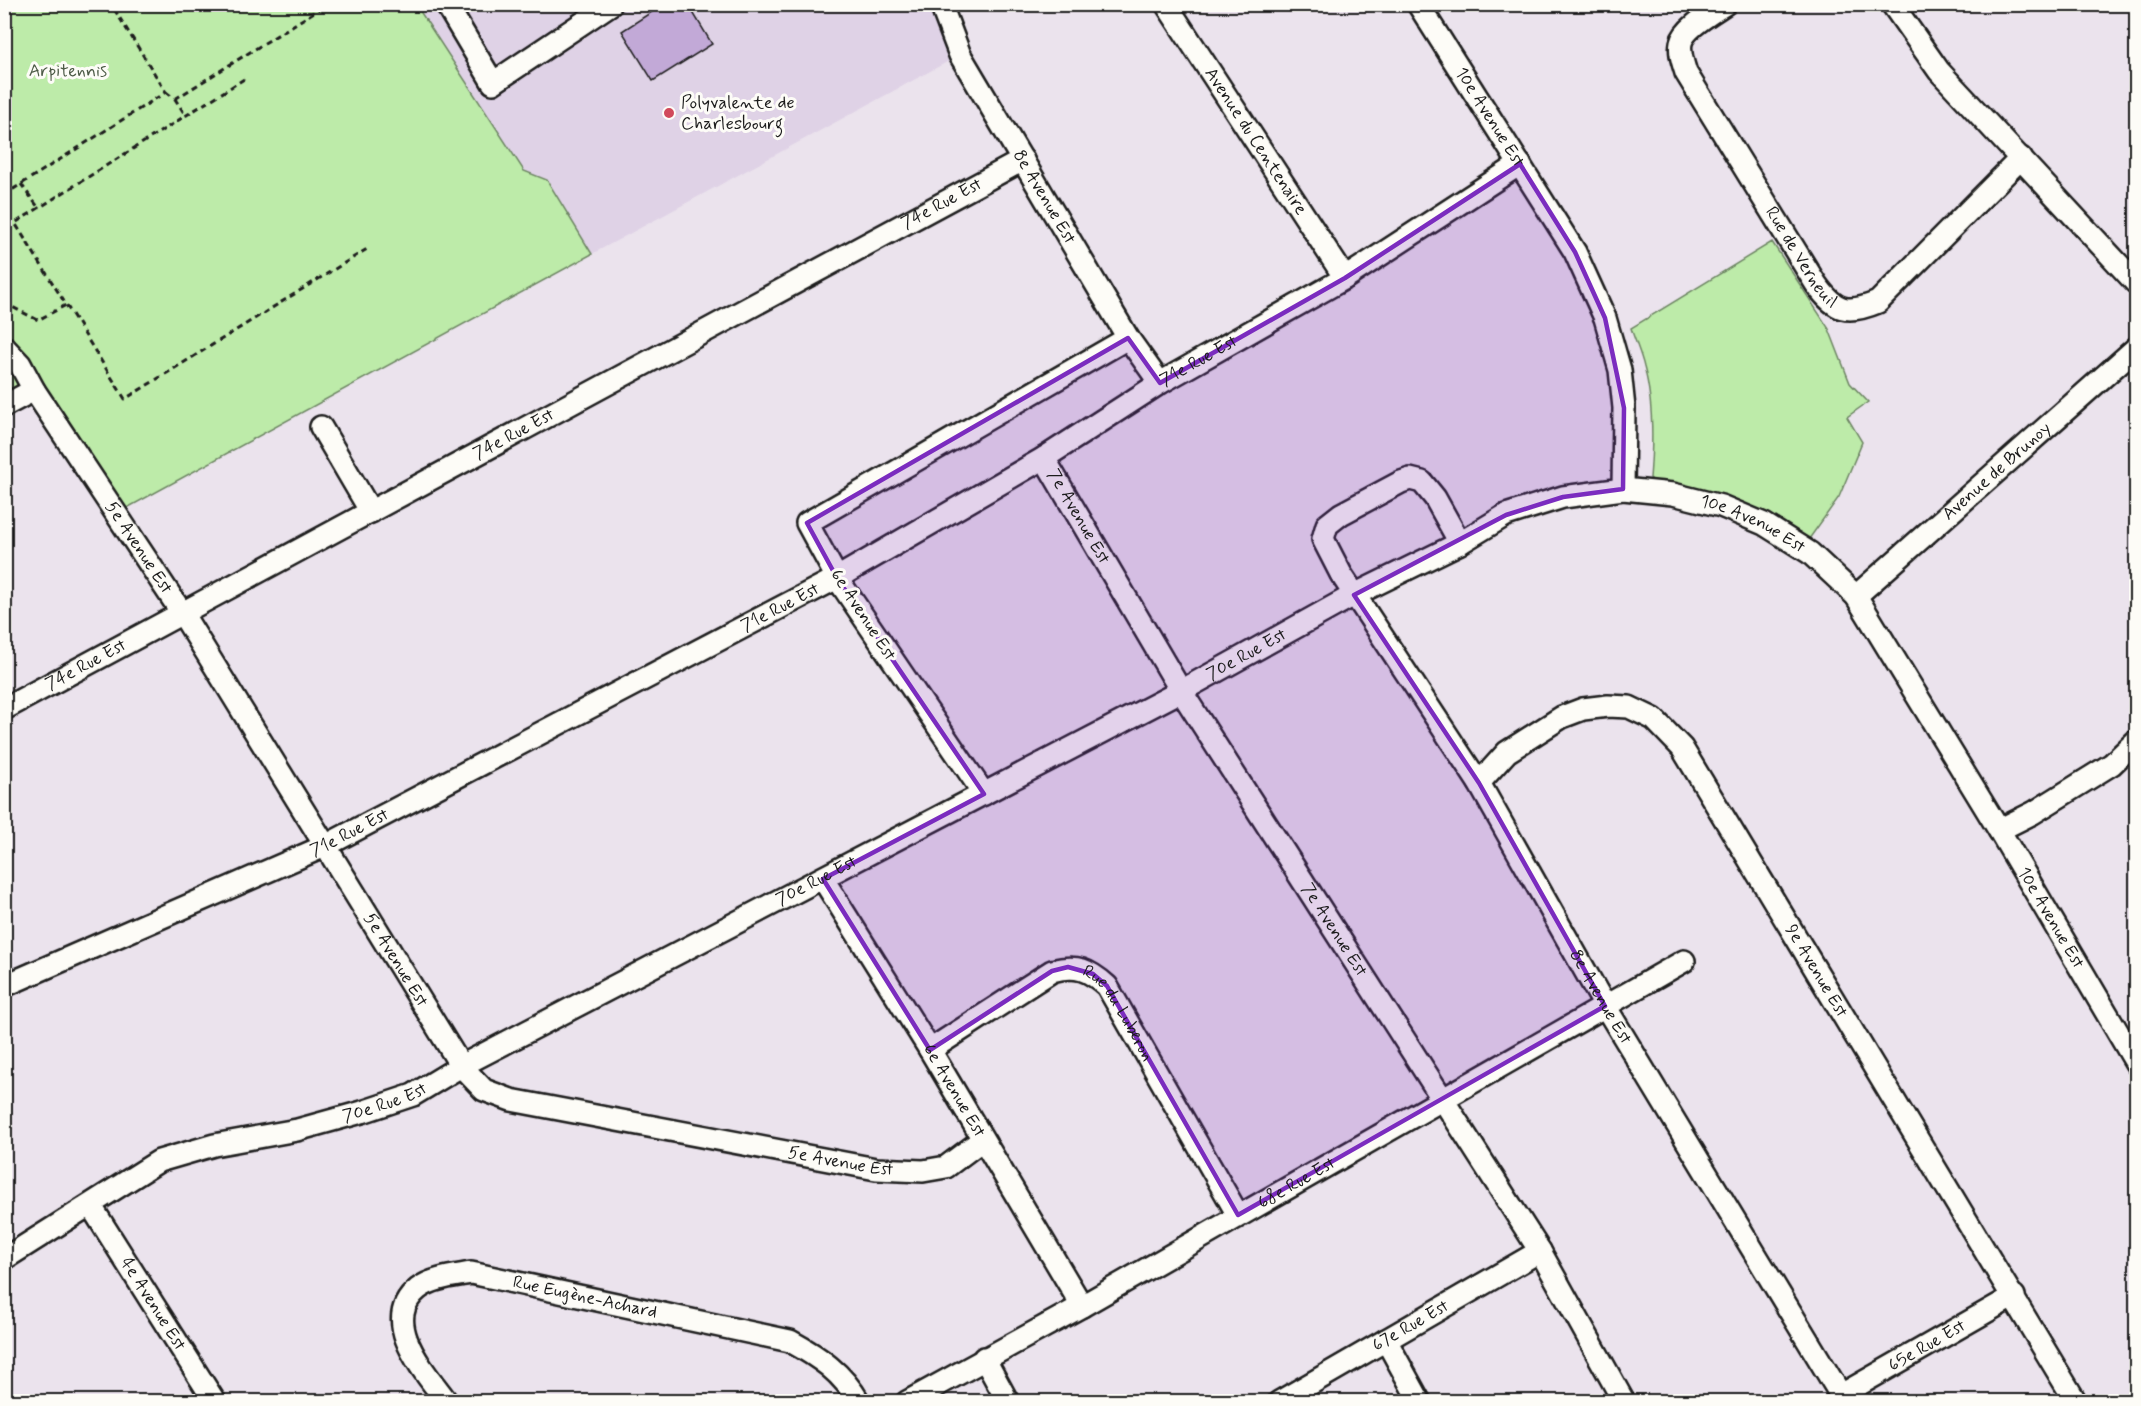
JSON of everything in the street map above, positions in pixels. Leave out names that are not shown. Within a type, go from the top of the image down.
[{"type":"street","points":[[446,4],[493,83],[611,4]]},
{"type":"street","name":"8e Avenue Est","points":[[945,4],[944,13],[960,55],[1128,338],[1160,383]]},
{"type":"street","name":"Avenue du Centenaire","points":[[1166,4],[1346,278]]},
{"type":"street","name":"10e Avenue Est","points":[[1418,4],[1575,252],[1605,318],[1620,370],[1624,408],[1623,489],[1683,497],[1721,506],[1764,524],[1810,553],[1856,596],[1999,830],[2136,1063]]},
{"type":"street","name":"Rue de Verneuil","points":[[1725,4],[1690,29],[1681,41],[1681,56],[1686,73],[1815,284],[1828,300],[1843,309],[1862,309],[1878,302],[2021,158]]},
{"type":"street","points":[[1892,4],[1939,71],[2136,283]]},
{"type":"street","name":"74e Rue Est","points":[[4,709],[1023,160]]},
{"type":"street","name":"71e Rue Est","points":[[4,986],[325,846],[837,578],[1044,458],[1160,383],[1346,278],[1520,164]]},
{"type":"street","name":"6e Avenue Est","points":[[984,794],[837,578],[807,523],[1128,338]]},
{"type":"street","name":"5e Avenue Est","points":[[4,347],[20,364],[34,390],[182,613],[461,1066],[484,1090],[511,1100],[876,1169],[923,1171],[946,1167],[982,1140]]},
{"type":"street","name":"Avenue de Brunoy","points":[[1856,596],[2136,348]]},
{"type":"street","points":[[4,406],[34,390]]},
{"type":"street","points":[[321,427],[371,512]]},
{"type":"street","name":"7e Avenue Est","points":[[1044,458],[1181,691],[1540,1251],[1624,1401]]},
{"type":"street","name":"8e Avenue Est","points":[[1460,543],[1435,498],[1422,482],[1410,479],[1341,514],[1327,525],[1323,539],[1354,595],[1479,783],[1605,1005],[1843,1398]]},
{"type":"street","name":"70e Rue Est","points":[[4,1259],[159,1161],[214,1145],[297,1130],[413,1095],[461,1066],[1181,691],[1354,595],[1460,543],[1506,515],[1563,497],[1623,489]]},
{"type":"street","name":"9e Avenue Est","points":[[1479,783],[1507,752],[1562,717],[1583,709],[1608,706],[1629,707],[1654,719],[1682,748],[2076,1401]]},
{"type":"street","points":[[1999,830],[2033,813],[2112,764],[2136,741]]},
{"type":"street","name":"6e Avenue Est","points":[[823,879],[930,1050],[1082,1306]]},
{"type":"street","name":"68e Rue Est","points":[[907,1401],[1082,1306],[1684,961]]},
{"type":"street","name":"Rue du Luberon","points":[[930,1050],[1052,971],[1068,967],[1093,974],[1107,986],[1238,1215]]},
{"type":"street","name":"4e Avenue Est","points":[[91,1206],[215,1401]]},
{"type":"street","name":"67e Rue Est","points":[[1279,1401],[1540,1251]]},
{"type":"street","name":"Rue Eugène-Achard","points":[[447,1401],[413,1354],[404,1337],[403,1320],[406,1304],[418,1289],[434,1281],[471,1273],[790,1341],[823,1360],[851,1388],[859,1401]]},
{"type":"street","name":"65e Rue Est","points":[[1843,1398],[2014,1296]]},
{"type":"street","points":[[1386,1340],[1420,1401]]},
{"type":"street","points":[[984,1358],[1008,1401]]},
{"type":"path","points":[[111,4],[166,92],[175,99],[186,116]]},
{"type":"path","points":[[175,99],[327,4]]},
{"type":"path","points":[[244,80],[15,223],[125,399],[367,249]]},
{"type":"path","points":[[4,195],[166,92]]},
{"type":"path","points":[[21,184],[38,208]]},
{"type":"path","points":[[4,303],[38,320],[67,305]]},
{"type":"highlighted area","points":[[1520,164],[1575,252],[1605,318],[1624,408],[1623,489],[1563,497],[1506,515],[1354,595],[1479,783],[1605,1006],[1238,1215],[1107,986],[1093,974],[1068,967],[1052,971],[930,1050],[823,879],[984,794],[837,578],[807,523],[1128,338],[1160,383],[1345,278]]},
{"type":"shaded area","name":"Polyvalente de Charlesbourg","points":[[416,5],[945,5],[960,55],[592,254],[547,180],[524,171]]},
{"type":"green space","name":"Arpitennis","points":[[5,5],[416,5],[524,171],[547,180],[592,254],[116,514],[34,390],[5,406]]},
{"type":"green space","points":[[1772,242],[1829,329],[1850,383],[1868,402],[1847,417],[1862,442],[1839,497],[1809,539],[1779,520],[1752,508],[1660,486],[1650,478],[1652,437],[1650,394],[1643,362],[1631,328]]},
{"type":"building","points":[[664,4],[688,4],[712,44],[653,81],[622,31]]},
{"type":"place","name":"Polyvalente de Charlesbourg","points":[[669,113]]}]
